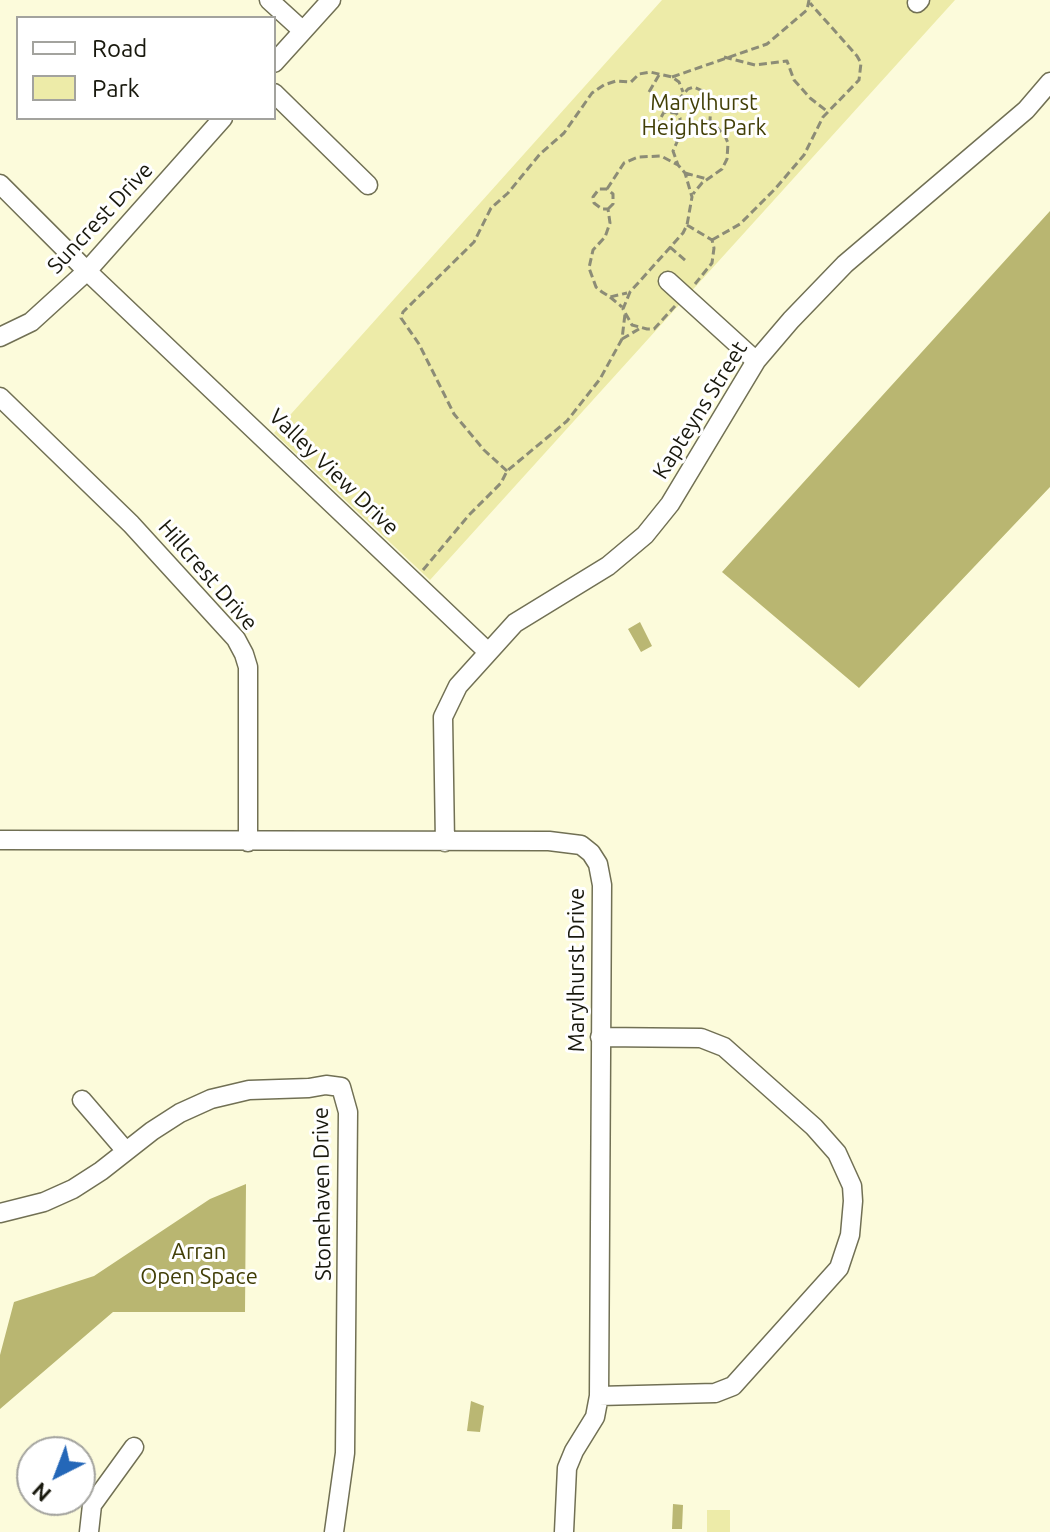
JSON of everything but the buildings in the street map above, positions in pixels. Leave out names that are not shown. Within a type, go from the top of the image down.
[{"type":"street","points":[[269,0],[303,31]]},
{"type":"street","points":[[276,61],[331,0]]},
{"type":"street","name":"Kapteyns Street","points":[[488,652],[515,623],[608,566],[645,535],[670,504],[756,361],[845,264],[1026,110],[1050,82]]},
{"type":"street","points":[[276,95],[368,185]]},
{"type":"street","name":"Suncrest Drive","points":[[0,337],[31,322],[87,271],[221,120]]},
{"type":"street","name":"Valley View Drive","points":[[0,184],[87,271],[488,652]]},
{"type":"street","points":[[668,281],[756,361]]},
{"type":"street","name":"Hillcrest Drive","points":[[0,397],[131,524],[236,639],[248,667],[248,842]]},
{"type":"street","points":[[445,842],[443,717],[458,686],[488,652]]},
{"type":"street","name":"Marylhurst Drive","points":[[0,840],[569,842],[581,845],[591,853],[598,864],[602,885],[599,1396],[595,1417],[567,1468],[564,1532]]},
{"type":"street","points":[[599,1396],[715,1393],[733,1386],[839,1268],[847,1250],[853,1201],[852,1186],[837,1153],[814,1127],[724,1047],[701,1038],[600,1037]]},
{"type":"street","name":"Stonehaven Drive","points":[[0,1213],[44,1202],[73,1189],[180,1113],[212,1099],[249,1090],[326,1085],[341,1087],[348,1112],[345,1444],[334,1532]]},
{"type":"street","points":[[82,1100],[125,1150]]},
{"type":"street","points":[[89,1532],[92,1505],[134,1447]]},
{"type":"path","points":[[672,77],[767,44],[807,10],[809,2]]},
{"type":"path","points":[[712,240],[740,224],[775,189],[804,155],[819,124],[859,80],[861,63],[809,2]]},
{"type":"path","points":[[724,57],[755,65],[787,61],[794,80],[810,98],[829,112]]},
{"type":"path","points":[[507,471],[484,450],[454,414],[419,344],[401,318],[403,312],[474,242],[491,208],[508,193],[540,154],[564,133],[592,93],[616,81],[631,82],[639,74],[672,77],[679,82],[683,92],[676,113]]},
{"type":"path","points":[[649,92],[659,74]]},
{"type":"path","points":[[683,92],[694,87],[705,92],[711,104],[710,120],[725,136],[729,151],[722,169],[707,179],[692,197]]},
{"type":"path","points":[[664,112],[676,113],[680,118],[680,125],[673,132],[661,127],[659,121],[664,112]]},
{"type":"path","points":[[607,189],[624,163],[638,157],[661,156],[673,151],[677,142],[673,132]]},
{"type":"path","points":[[673,151],[678,165]]},
{"type":"path","points":[[423,570],[469,515],[501,483],[507,471],[567,421],[600,379],[622,339],[624,312],[630,292],[687,225],[692,197],[685,173],[678,165],[661,156]]},
{"type":"path","points":[[685,173],[707,179]]},
{"type":"path","points":[[607,189],[599,189],[593,197],[597,207],[608,209]]},
{"type":"path","points":[[607,189],[614,199],[608,209],[610,223],[605,237],[593,250],[589,268],[596,287],[610,297],[632,325],[639,329],[654,329],[712,263],[712,240],[687,225]]},
{"type":"path","points":[[670,247],[687,262]]},
{"type":"path","points":[[610,297],[630,292]]},
{"type":"path","points":[[622,339],[639,329]]},
{"type":"green space","name":"Marylhurst Heights Park","points":[[662,0],[955,0],[430,580],[274,433]]},
{"type":"green space","points":[[1050,211],[1050,487],[859,688],[722,572]]},
{"type":"green space","name":"Arran Open Space","points":[[246,1184],[245,1312],[113,1312],[0,1409],[0,1355],[14,1302],[94,1276],[210,1199]]},
{"type":"green space","points":[[707,1510],[730,1510],[730,1532],[707,1532]]},
{"type":"shaded area","points":[[640,622],[652,646],[641,652],[628,629]]},
{"type":"shaded area","points":[[471,1401],[484,1406],[480,1432],[467,1431]]},
{"type":"shaded area","points":[[673,1504],[683,1505],[682,1529],[672,1529]]}]
